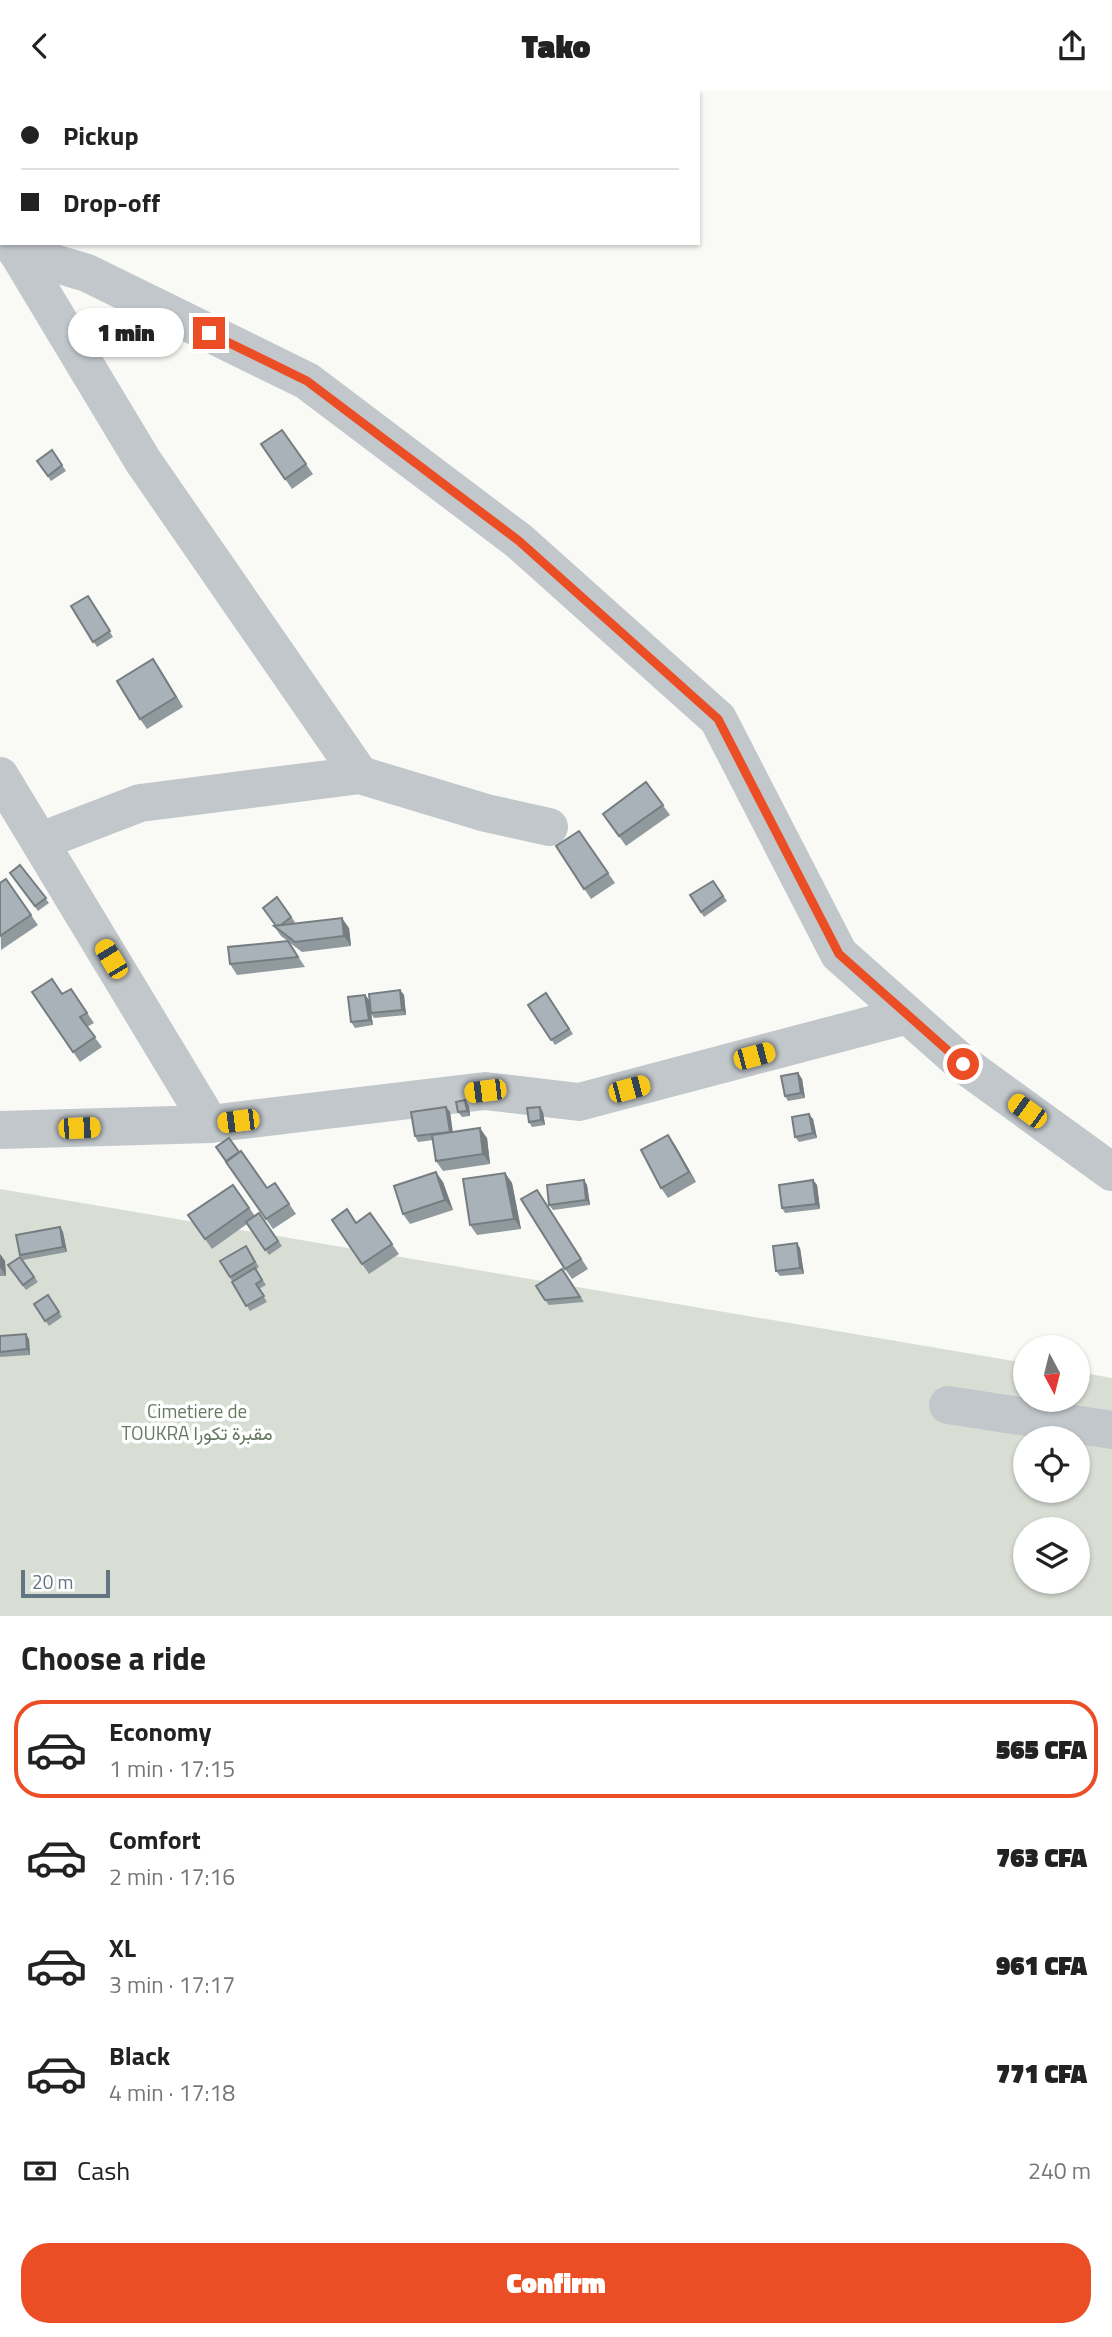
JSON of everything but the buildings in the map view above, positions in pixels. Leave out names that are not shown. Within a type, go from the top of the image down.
[{"type":"street","points":[[13,245],[143,461],[360,775]]},
{"type":"street","points":[[26,245],[307,381],[519,541],[718,719],[839,954],[905,1016],[963,1064],[1112,1172]]},
{"type":"street","points":[[41,841],[140,803],[360,775],[486,813],[549,827]]},
{"type":"street","points":[[0,776],[210,1124]]},
{"type":"street","points":[[0,1130],[210,1124],[485,1091],[579,1102],[905,1016]]},
{"type":"street","points":[[948,1405],[1112,1430]]},
{"type":"green space","name":"Cimetiere de TOUKRA مقبرة تكورا","points":[[0,1189],[1013,1361],[1013,1412],[1090,1412],[1090,1374],[1112,1378],[1112,1616],[0,1616]]},
{"type":"route","points":[[209,333],[307,381],[519,541],[718,719],[839,954],[905,1016],[963,1064]]}]
